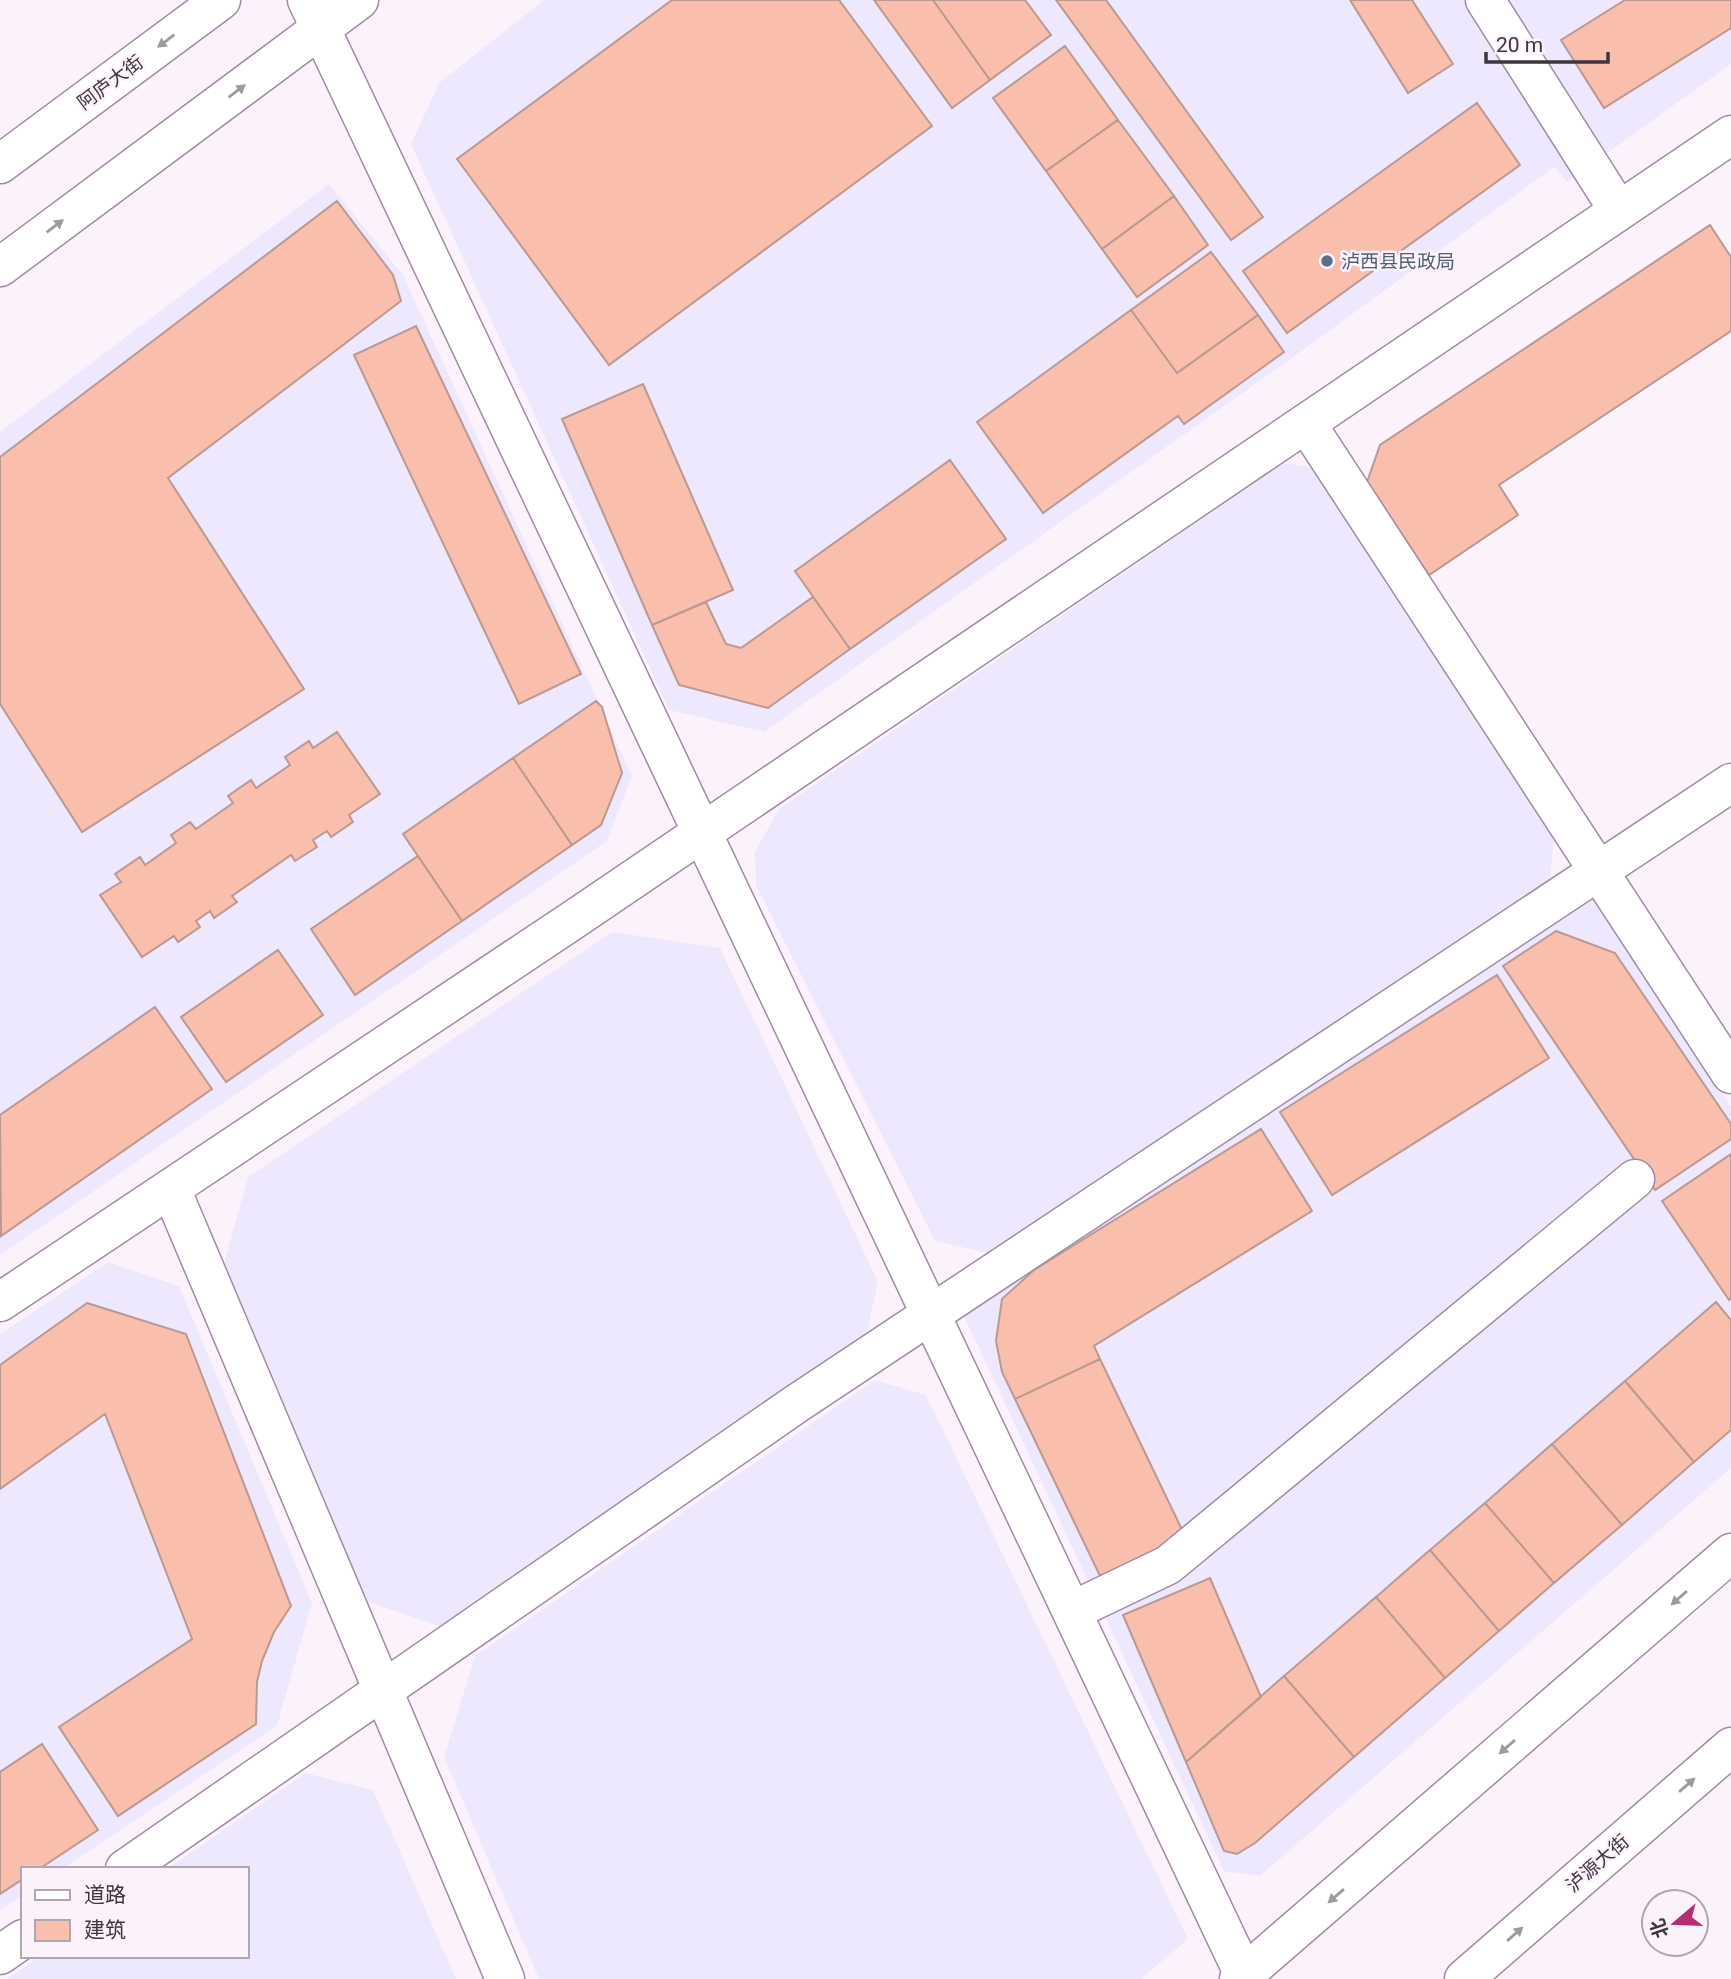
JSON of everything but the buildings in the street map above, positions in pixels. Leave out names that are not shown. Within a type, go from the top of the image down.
[{"type":"main road","name":"阿庐大街","points":[[0,164],[221,0]]},
{"type":"main road","points":[[0,267],[314,14],[359,0]]},
{"type":"main road","points":[[1486,0],[1619,211]]},
{"type":"main road","points":[[314,14],[1072,1611],[1243,1978],[1731,1553]]},
{"type":"main road","points":[[0,1302],[702,833],[1731,135]]},
{"type":"main road","points":[[1306,423],[1731,1074]]},
{"type":"main road","points":[[128,1867],[796,1404],[1731,783]]},
{"type":"main road","points":[[1072,1611],[1168,1565],[1635,1179]]},
{"type":"main road","points":[[171,1189],[505,1979]]},
{"type":"main road","name":"泸源大街","points":[[1464,1979],[1731,1747]]},
{"type":"main road","points":[[0,1955],[21,1940]]},
{"type":"shaded area","points":[[544,0],[1731,0],[1731,64],[1567,182],[1554,167],[1296,355],[764,732],[669,710],[411,144],[439,83]]},
{"type":"shaded area","points":[[329,184],[403,275],[632,776],[607,841],[0,1255],[0,432]]},
{"type":"shaded area","points":[[1284,463],[1318,468],[1554,838],[1549,891],[997,1255],[935,1241],[756,885],[755,852],[779,809]]},
{"type":"shaded area","points":[[1592,895],[1731,1106],[1731,1468],[1260,1876],[1224,1871],[963,1314]]},
{"type":"shaded area","points":[[612,932],[720,948],[878,1282],[865,1340],[447,1629],[366,1601],[221,1275],[248,1177]]},
{"type":"shaded area","points":[[108,1262],[179,1286],[312,1603],[277,1726],[65,1867],[21,1867],[21,1896],[0,1910],[0,1334]]},
{"type":"shaded area","points":[[875,1380],[926,1395],[1188,1939],[1141,1979],[539,1979],[444,1757],[475,1656]]},
{"type":"shaded area","points":[[306,1773],[373,1790],[456,1979],[7,1979],[37,1958],[248,1958],[248,1867],[170,1867]]},
{"type":"place","name":"泸西县民政局","points":[[1327,261]]}]
